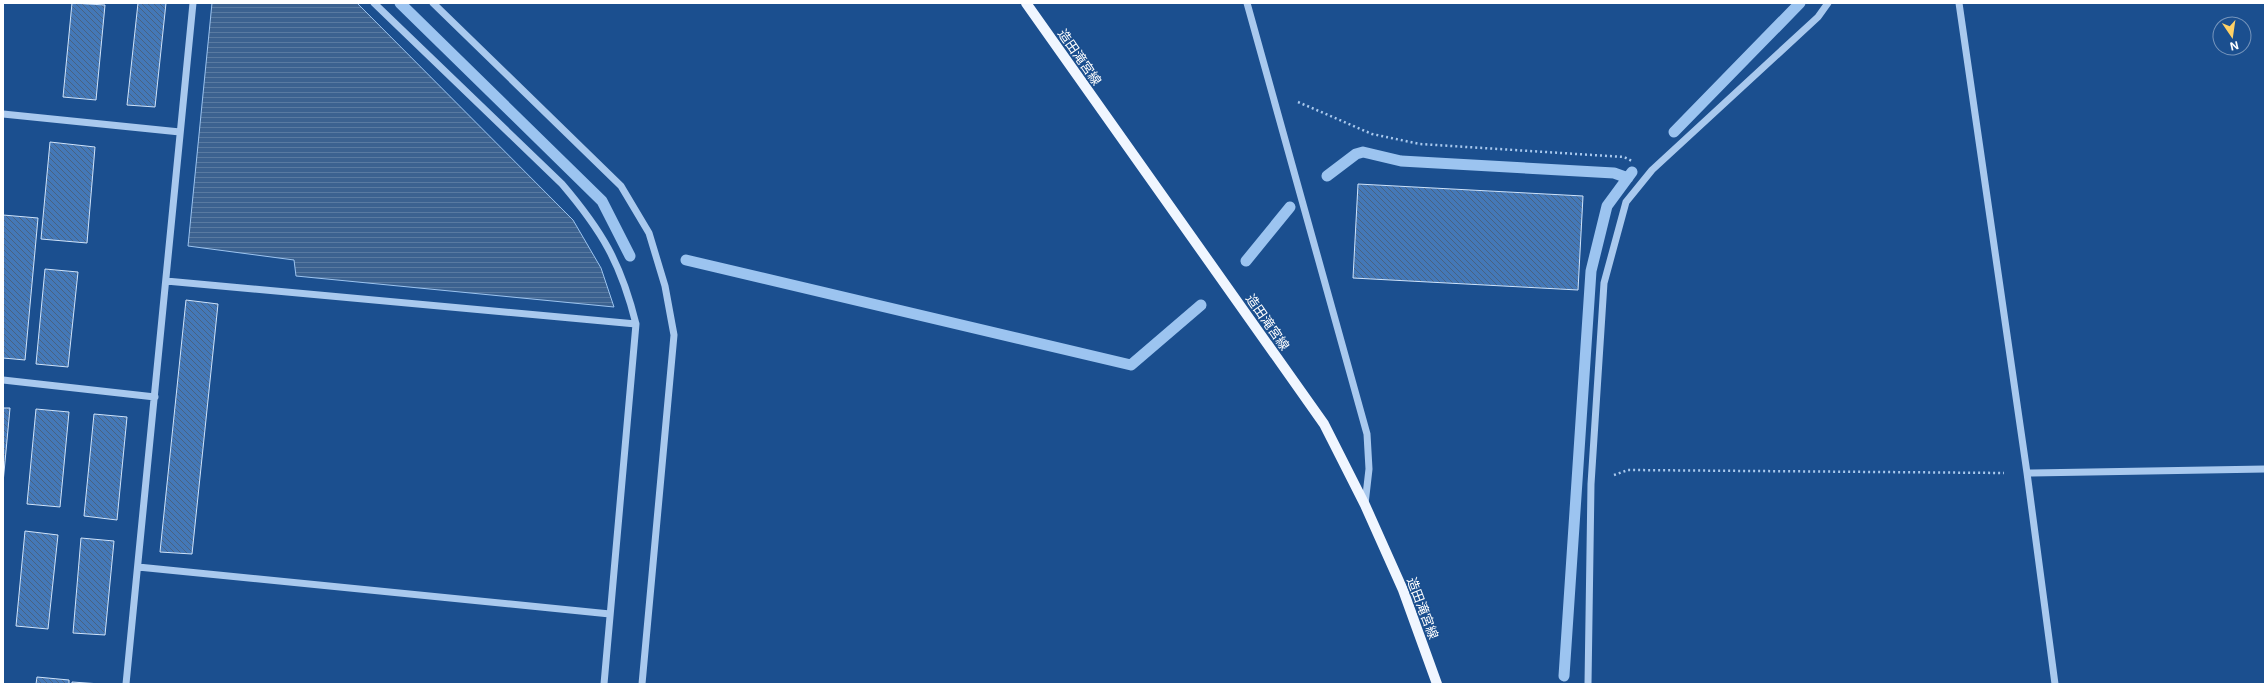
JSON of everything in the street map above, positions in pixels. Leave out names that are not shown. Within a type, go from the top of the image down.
[{"type":"main road","name":"造田滝宮線","points":[[1026,3],[1324,424],[1365,505],[1403,590],[1438,684]]},
{"type":"street","points":[[126,684],[193,3]]},
{"type":"street","points":[[374,3],[562,184],[590,216],[612,254],[627,290],[636,324],[604,684]]},
{"type":"street","points":[[433,3],[621,186],[649,233],[665,286],[674,335],[642,684]]},
{"type":"street","points":[[1247,3],[1367,434],[1369,469],[1365,505]]},
{"type":"street","points":[[1588,684],[1591,484],[1604,283],[1626,202],[1652,170],[1818,17],[1828,3]]},
{"type":"street","points":[[1959,3],[2027,473],[2055,684]]},
{"type":"street","points":[[3,114],[180,132]]},
{"type":"street","points":[[166,281],[636,324]]},
{"type":"street","points":[[3,380],[155,397]]},
{"type":"street","points":[[2027,473],[2265,469]]},
{"type":"street","points":[[138,567],[610,614]]},
{"type":"path","points":[[1272,91],[1372,134],[1413,143],[1624,157],[1652,170]]},
{"type":"path","points":[[1591,484],[1628,470],[2027,473]]},
{"type":"water","points":[[212,3],[357,3],[573,220],[601,268],[614,307],[296,276],[294,260],[188,246]]},
{"type":"building","points":[[72,3],[105,5],[96,100],[63,97]]},
{"type":"building","points":[[138,3],[166,3],[155,107],[127,105]]},
{"type":"building","points":[[50,142],[95,147],[87,243],[41,239]]},
{"type":"building","points":[[1358,184],[1583,196],[1578,290],[1353,278]]},
{"type":"building","points":[[3,215],[38,218],[25,360],[3,358]]},
{"type":"building","points":[[45,269],[78,272],[68,367],[36,364]]},
{"type":"building","points":[[186,300],[218,304],[192,554],[160,552]]},
{"type":"building","points":[[3,408],[10,408],[3,483]]},
{"type":"building","points":[[36,409],[69,412],[60,507],[27,504]]},
{"type":"building","points":[[94,414],[127,417],[117,520],[84,516]]},
{"type":"building","points":[[25,531],[58,535],[48,629],[16,626]]},
{"type":"building","points":[[81,538],[114,541],[105,635],[73,633]]},
{"type":"building","points":[[37,677],[69,680],[69,684],[36,684]]},
{"type":"building","points":[[72,682],[101,684],[72,684]]},
{"type":"waterway","points":[[400,3],[602,201],[630,256]]},
{"type":"waterway","points":[[1674,132],[1800,3]]},
{"type":"waterway","points":[[1327,176],[1356,154],[1363,152],[1401,161],[1614,173],[1628,178]]},
{"type":"waterway","points":[[1564,676],[1591,271],[1607,206],[1632,172]]},
{"type":"waterway","points":[[1246,261],[1290,207]]},
{"type":"waterway","points":[[686,260],[1131,365],[1201,305]]}]
